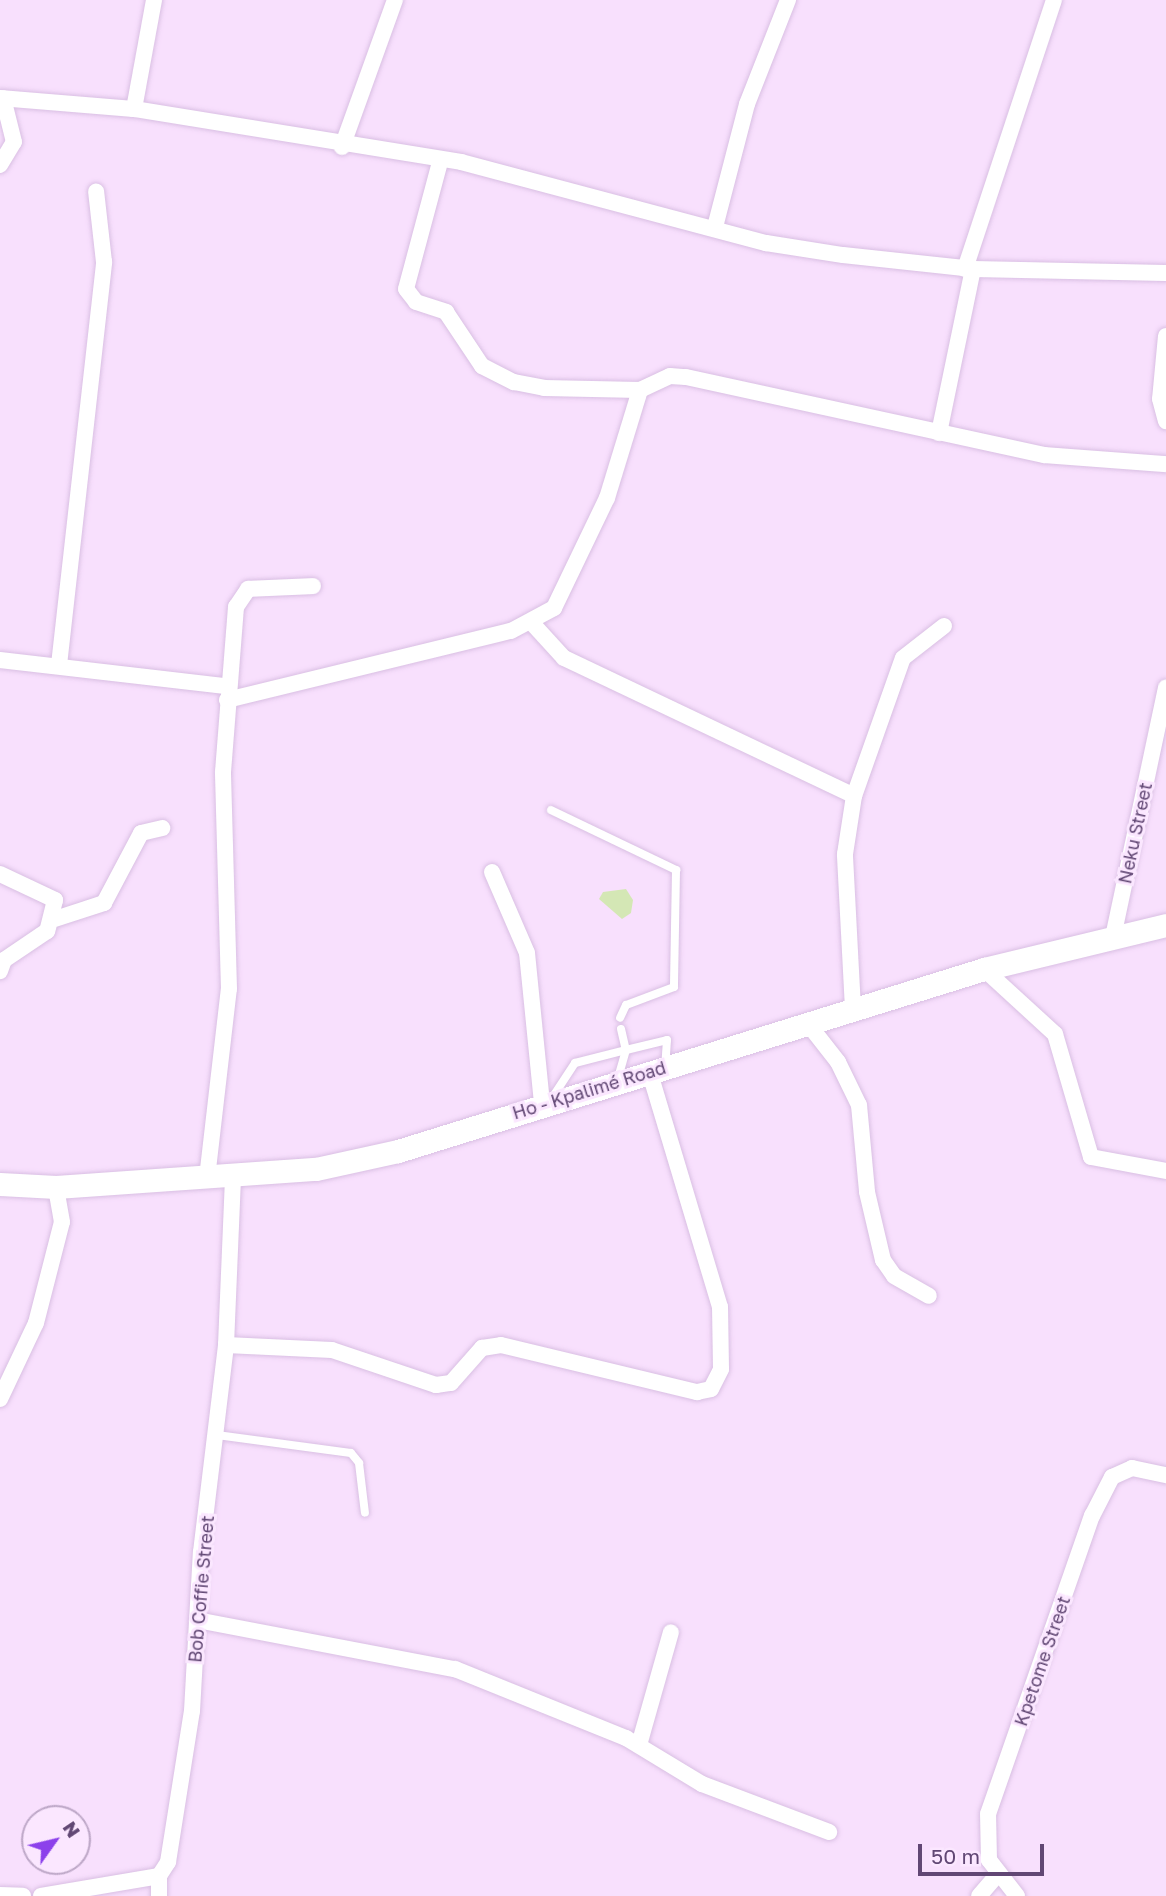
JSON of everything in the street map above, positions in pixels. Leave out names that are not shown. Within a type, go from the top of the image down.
[{"type":"main road","name":"Ho - Kpalimé Road","points":[[0,1184],[56,1187],[233,1178],[316,1169],[398,1151],[984,969],[1166,925]]},
{"type":"street","points":[[134,109],[154,0]]},
{"type":"street","points":[[342,147],[395,0]]},
{"type":"street","points":[[715,228],[747,104],[788,0]]},
{"type":"street","points":[[939,433],[969,269],[1054,0]]},
{"type":"street","points":[[0,165],[14,142],[2,98],[134,109],[440,162],[715,228],[766,243],[969,269],[1166,272]]},
{"type":"street","points":[[440,162],[408,277],[410,298],[446,312],[482,366],[514,382],[544,388],[640,390],[670,376],[686,377],[1045,455],[1166,464]]},
{"type":"street","points":[[59,665],[104,262],[96,191]]},
{"type":"street","points":[[1166,336],[1160,399],[1166,421]]},
{"type":"street","points":[[0,660],[59,665],[226,693],[532,623],[569,586],[607,498],[640,390]]},
{"type":"street","points":[[207,1178],[229,989],[226,693],[241,595],[255,588],[313,586]]},
{"type":"street","points":[[532,623],[564,658],[854,796]]},
{"type":"street","points":[[853,1009],[845,855],[854,796],[903,658],[944,626]]},
{"type":"street","name":"Neku Street","points":[[1113,937],[1166,688]]},
{"type":"street","points":[[0,971],[4,960],[55,919],[104,903],[141,833],[162,828]]},
{"type":"street","points":[[492,872],[527,953],[546,1103]]},
{"type":"street","points":[[0,874],[47,891],[55,900],[55,919]]},
{"type":"street","points":[[984,969],[1055,1034],[1091,1157],[1166,1171]]},
{"type":"street","points":[[809,1025],[838,1062],[859,1105],[867,1192],[883,1260],[894,1276],[929,1296]]},
{"type":"street","points":[[226,1345],[332,1350],[436,1385],[451,1383],[482,1348],[501,1345],[697,1392],[711,1389],[721,1369],[720,1307],[657,1069]]},
{"type":"street","name":"Bob Coffie Street","points":[[159,1896],[159,1877],[167,1862],[192,1711],[197,1620],[226,1345],[233,1178]]},
{"type":"street","points":[[0,1399],[36,1323],[62,1223],[56,1187]]},
{"type":"street","name":"Kpetome Street","points":[[1017,1896],[998,1874],[986,1847],[988,1814],[1092,1516],[1112,1477],[1132,1468],[1166,1475]]},
{"type":"street","points":[[197,1620],[456,1668],[639,1745],[702,1784],[829,1832]]},
{"type":"street","points":[[639,1745],[671,1632]]},
{"type":"street","points":[[979,1896],[998,1874]]},
{"type":"street","points":[[41,1896],[159,1877]]},
{"type":"street","points":[[0,1895],[23,1896]]},
{"type":"lane","points":[[551,810],[676,870],[674,988],[626,1006],[620,1018]]},
{"type":"lane","points":[[617,1081],[626,1050],[621,1029]]},
{"type":"lane","points":[[546,1103],[569,1067],[667,1040],[657,1069]]},
{"type":"lane","points":[[217,1435],[351,1453],[359,1463],[365,1513]]},
{"type":"shaded area","points":[[626,889],[633,900],[631,913],[622,919],[599,899],[603,892]]}]
